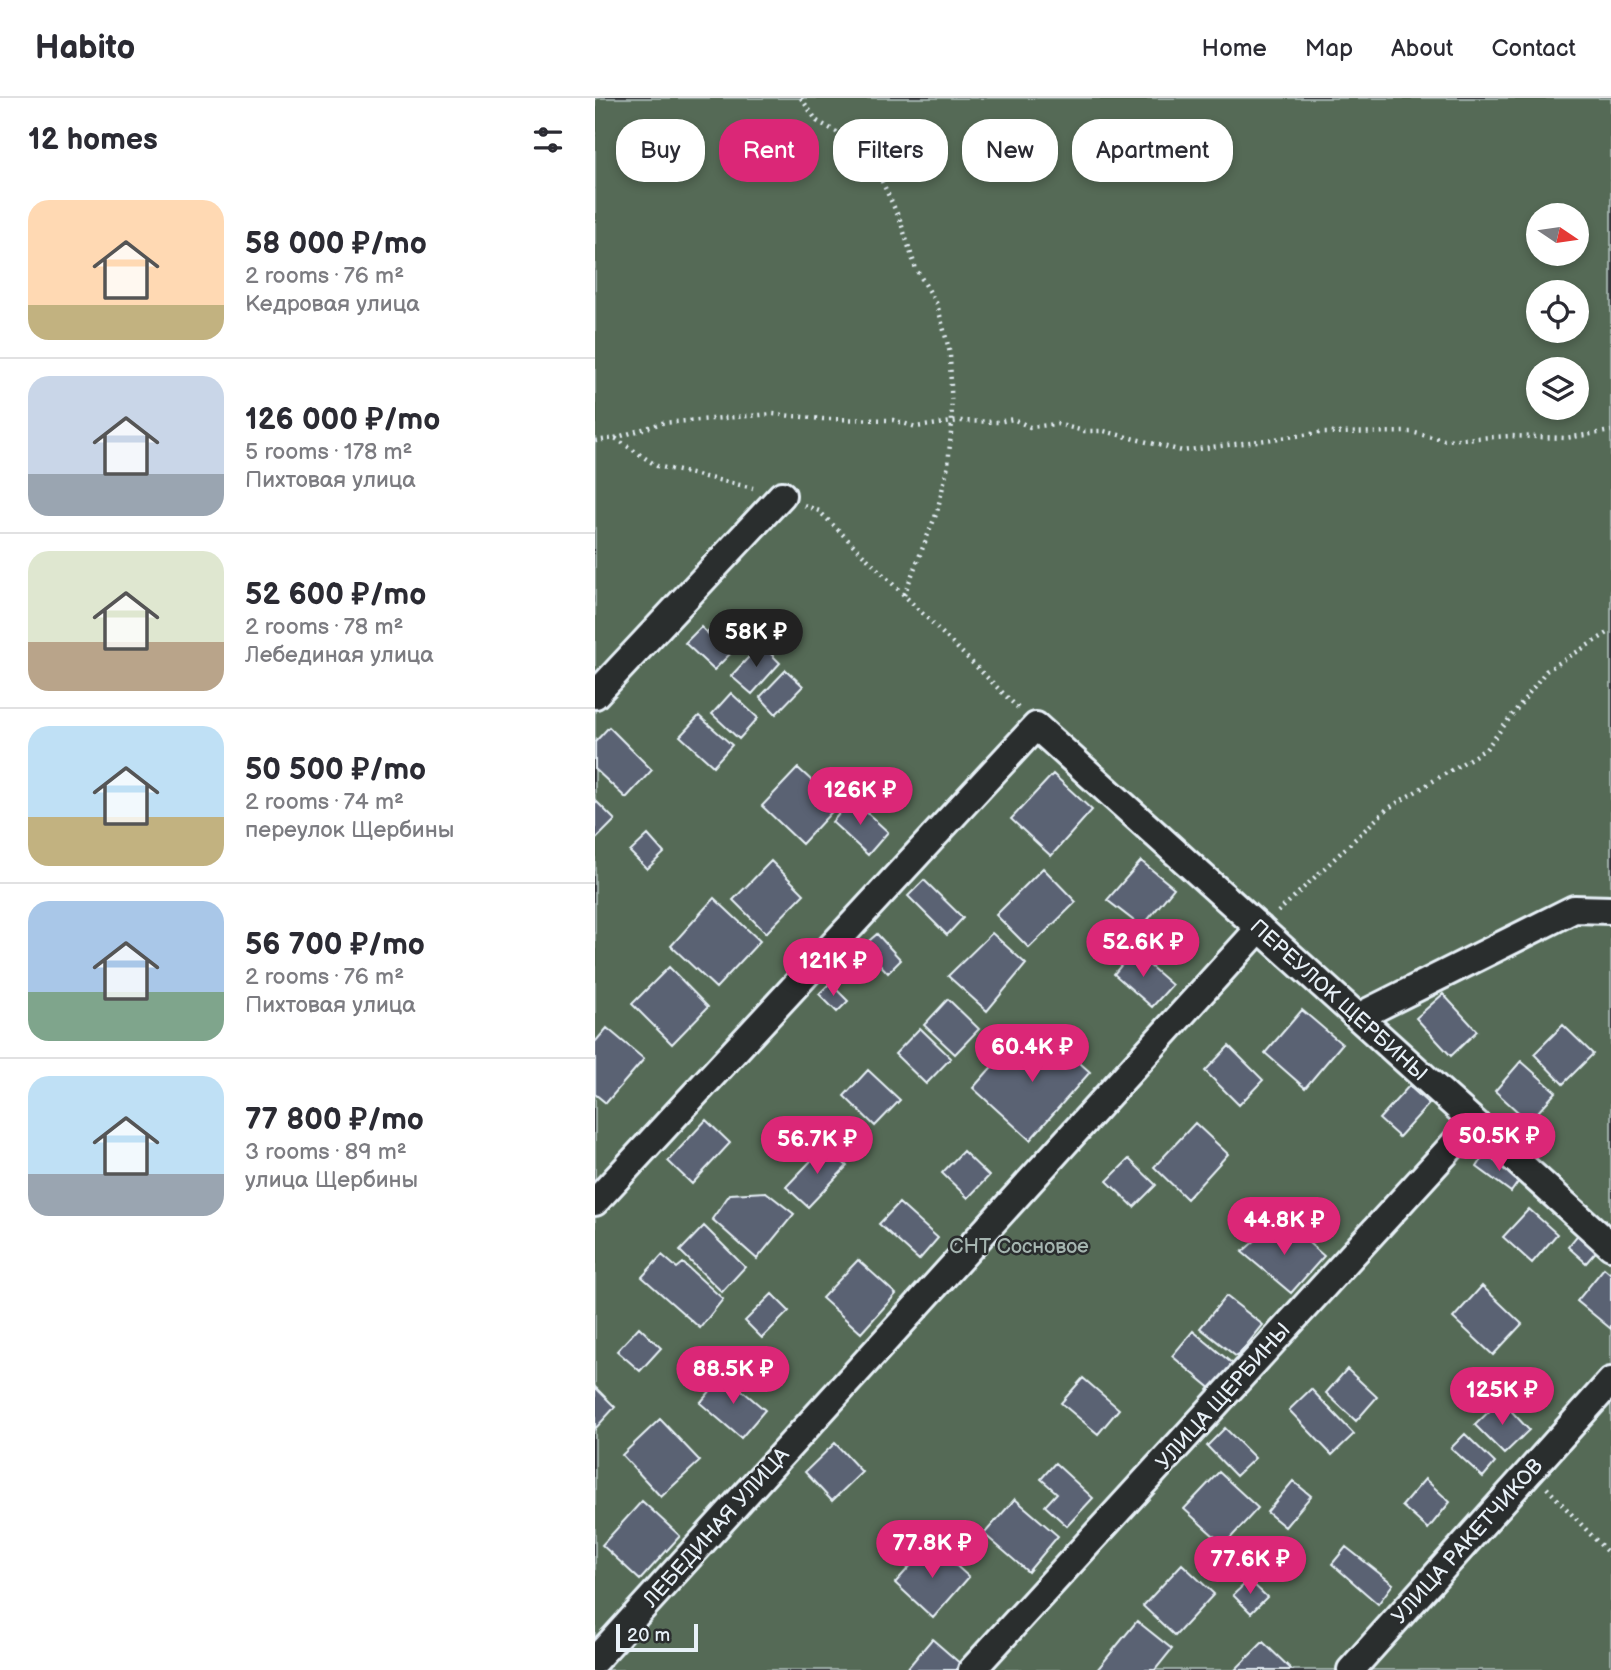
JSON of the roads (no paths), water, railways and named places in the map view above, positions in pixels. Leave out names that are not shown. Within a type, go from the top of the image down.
[{"type":"street","points":[[595,695],[782,495]]},
{"type":"street","name":"ПЕРЕУЛОК ЩЕРБИНЫ","points":[[595,1202],[1036,726],[1611,1246]]},
{"type":"street","points":[[1358,1017],[1574,909],[1611,910]]},
{"type":"street","name":"ЛЕБЕДИНАЯ УЛИЦА","points":[[595,1660],[1261,928]]},
{"type":"street","name":"УЛИЦА ЩЕРБИНЫ","points":[[972,1670],[1474,1122]]},
{"type":"street","name":"УЛИЦА РАКЕТЧИКОВ","points":[[1351,1670],[1611,1381]]},
{"type":"park label","name":"СНТ Сосновое","points":[[1019,1246]]}]
